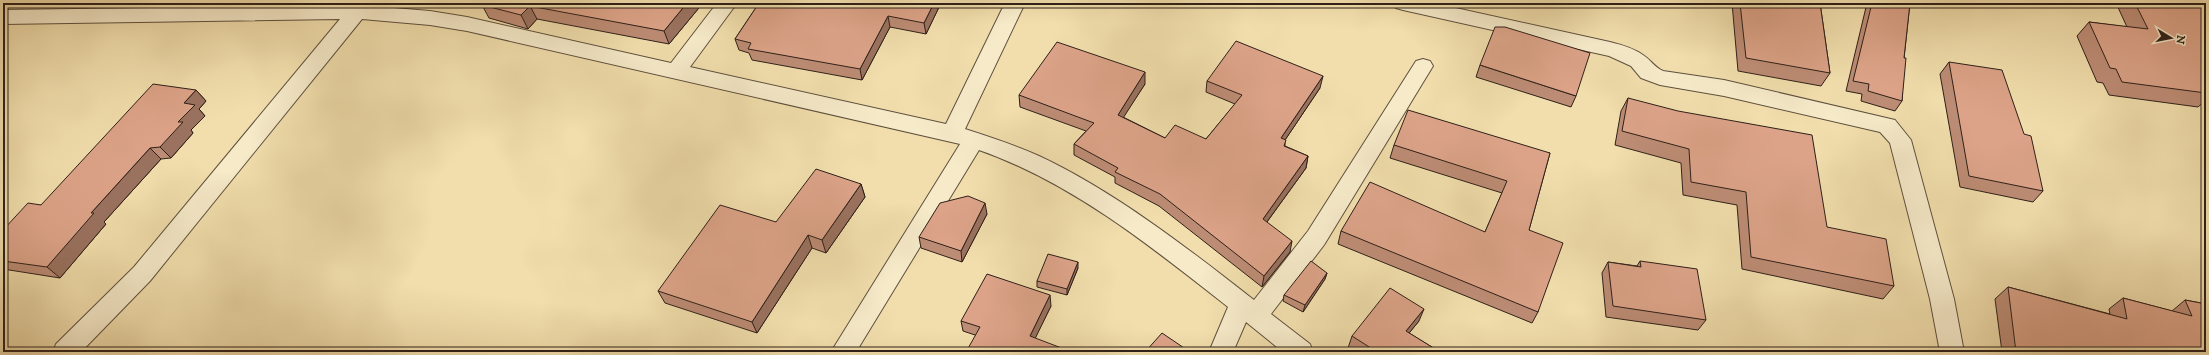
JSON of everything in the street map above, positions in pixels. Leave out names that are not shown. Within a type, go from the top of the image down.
[{"type":"street","points":[[676,71],[726,3]]},
{"type":"street","points":[[952,133],[1015,3]]},
{"type":"street","points":[[1403,3],[1610,49],[1638,61],[1648,73],[1660,78],[1724,88],[1887,126],[1900,140],[1942,299],[1952,352]]},
{"type":"street","points":[[65,352],[142,274],[357,12]]},
{"type":"street","points":[[3,17],[357,12],[430,18],[467,24],[952,133],[974,140],[1055,174],[1118,214],[1249,310],[1301,352]]},
{"type":"street","points":[[1221,352],[1249,310],[1316,238],[1356,176],[1423,66]]},
{"type":"street","points":[[843,352],[974,140]]},
{"type":"building","points":[[483,3],[687,3],[664,31],[530,6],[521,15],[482,5]]},
{"type":"building","points":[[759,3],[934,3],[924,23],[888,16],[860,69],[748,49],[751,43],[735,39]]},
{"type":"building","points":[[1740,3],[1820,3],[1830,73],[1746,58]]},
{"type":"building","points":[[1872,3],[1910,3],[1904,58],[1906,58],[1902,101],[1868,91],[1869,84],[1853,81]]},
{"type":"building","points":[[2135,3],[2206,3],[2206,93],[2122,82],[2116,69],[2110,68],[2089,22],[2148,29]]},
{"type":"building","points":[[1495,27],[1505,27],[1590,53],[1576,96],[1480,65]]},
{"type":"building","points":[[1236,41],[1323,76],[1281,138],[1286,140],[1284,146],[1308,156],[1263,219],[1292,241],[1264,276],[1160,194],[1115,172],[1118,168],[1074,144],[1094,123],[1019,95],[1057,42],[1145,72],[1118,115],[1165,138],[1175,125],[1206,139],[1242,95],[1207,81]]},
{"type":"building","points":[[1949,62],[2002,70],[2024,134],[2031,136],[2043,191],[1969,176]]},
{"type":"building","points":[[153,84],[196,90],[184,103],[195,105],[178,122],[183,122],[160,147],[150,148],[91,213],[94,213],[47,267],[3,261],[3,230],[28,203],[41,205]]},
{"type":"building","points":[[1628,98],[1678,111],[1812,135],[1827,227],[1886,239],[1894,286],[1751,257],[1746,192],[1691,182],[1689,149],[1622,131]]},
{"type":"building","points":[[1408,110],[1550,153],[1529,230],[1563,243],[1538,312],[1341,231],[1370,182],[1485,232],[1507,181],[1394,145]]},
{"type":"building","points":[[816,169],[861,184],[822,240],[808,235],[752,322],[658,291],[720,205],[776,222]]},
{"type":"building","points":[[968,196],[985,203],[961,251],[919,237],[940,203]]},
{"type":"building","points":[[1048,254],[1078,262],[1067,289],[1037,281]]},
{"type":"building","points":[[1311,261],[1327,273],[1305,305],[1284,295]]},
{"type":"building","points":[[1640,261],[1697,269],[1706,320],[1613,306],[1608,262],[1641,267]]},
{"type":"building","points":[[987,274],[1050,295],[1030,336],[1072,352],[966,352],[980,327],[961,321]]},
{"type":"building","points":[[2008,287],[2127,319],[2123,298],[2192,316],[2185,300],[2206,304],[2206,352],[2016,352]]},
{"type":"building","points":[[1390,288],[1424,309],[1406,331],[1440,352],[1377,352],[1352,336]]},
{"type":"building","points":[[1162,333],[1190,352],[1145,352]]}]
